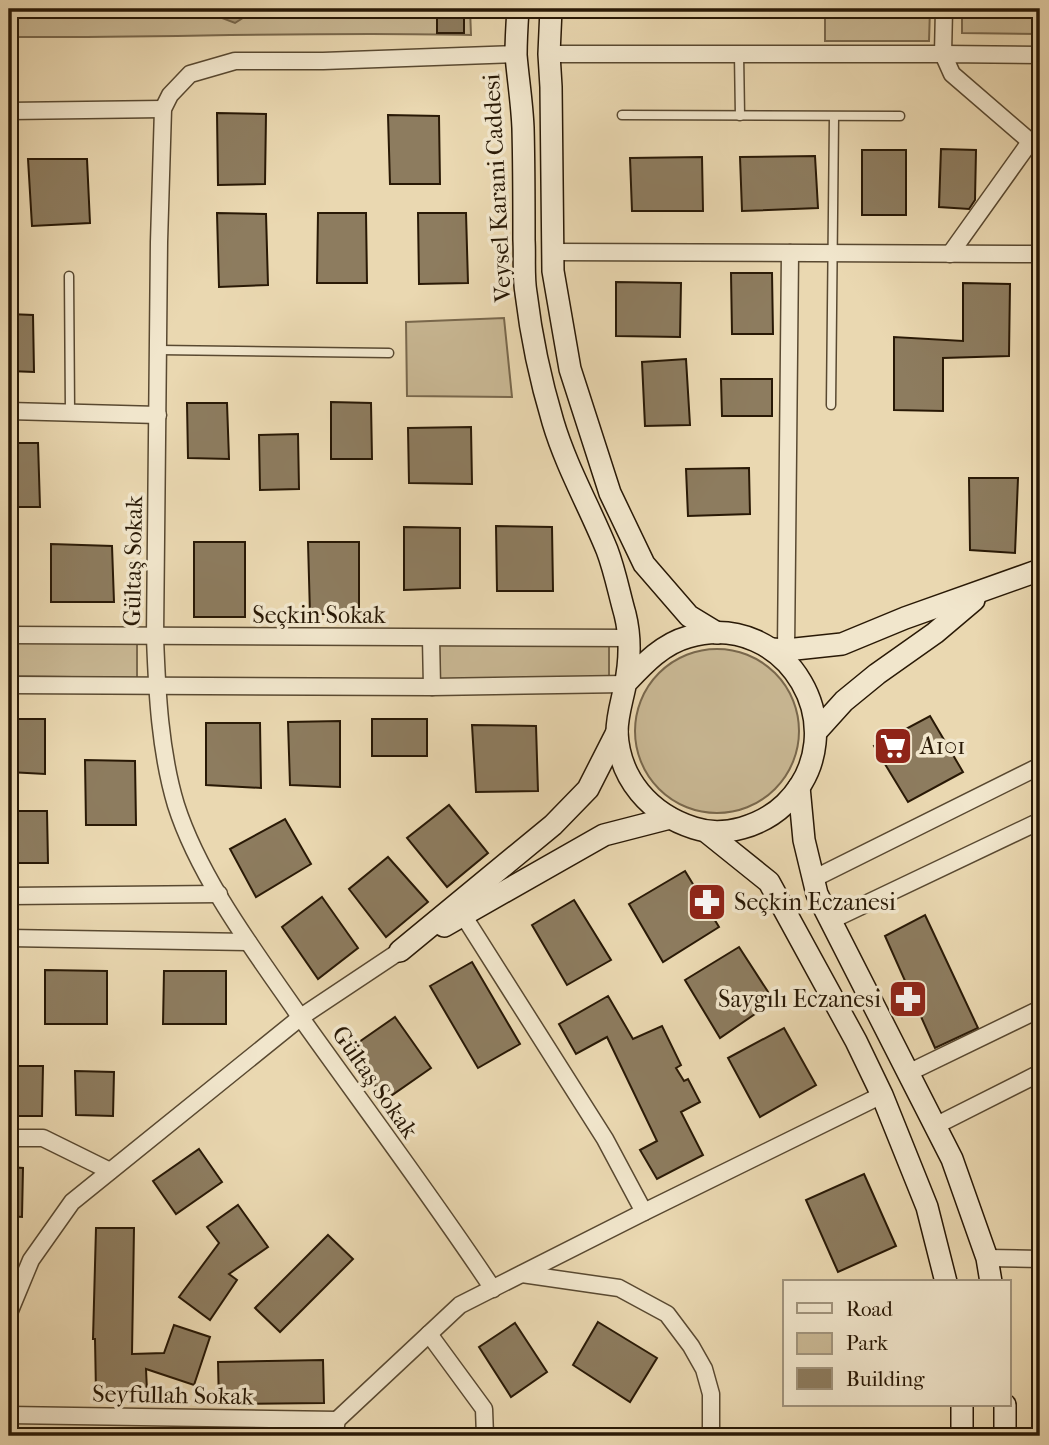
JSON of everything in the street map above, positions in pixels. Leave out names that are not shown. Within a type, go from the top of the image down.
[{"type":"main road","name":"Veysel Karani Caddesi","points":[[518,9],[516,54],[523,122],[525,291],[554,424],[609,555],[630,638],[629,667],[625,684]]},
{"type":"main road","points":[[551,9],[549,54],[553,271],[570,369],[610,493],[644,564],[689,616],[717,633]]},
{"type":"main road","points":[[945,1280],[927,1207],[882,1095],[856,1041],[769,882],[708,833],[653,808],[634,787],[621,761],[617,732],[625,684],[662,649],[688,637],[717,633],[746,637],[779,650],[842,644],[905,618],[1040,570]]},
{"type":"main road","points":[[816,732],[844,701],[936,633],[984,592]]},
{"type":"main road","points":[[708,833],[739,829],[764,819],[784,805],[799,787],[812,761],[816,732],[813,708],[804,685],[779,650]]},
{"type":"main road","points":[[400,951],[553,825],[588,789],[617,732]]},
{"type":"main road","points":[[799,787],[804,840],[817,894],[952,1159],[987,1258],[991,1280]]},
{"type":"main road","points":[[400,951],[604,835],[670,818]]},
{"type":"main road","points":[[962,1406],[962,1436]]},
{"type":"main road","points":[[1005,1406],[1005,1436]]},
{"type":"street","points":[[944,9],[943,54],[952,74],[1035,146],[950,254]]},
{"type":"street","points":[[9,111],[163,109],[170,95],[190,74],[235,61],[323,61],[516,54]]},
{"type":"street","points":[[549,54],[1040,55]]},
{"type":"street","name":"Gültaş Sokak","points":[[163,109],[155,637],[156,687],[176,805],[199,860],[248,942],[493,1289]]},
{"type":"street","points":[[553,252],[1040,254]]},
{"type":"street","points":[[779,650],[790,253]]},
{"type":"street","points":[[9,411],[158,415]]},
{"type":"street","name":"Seçkin Sokak","points":[[9,635],[630,638]]},
{"type":"street","points":[[431,638],[432,687]]},
{"type":"street","points":[[9,685],[432,687],[625,684]]},
{"type":"street","points":[[813,879],[1040,766]]},
{"type":"street","points":[[832,920],[1040,821]]},
{"type":"street","points":[[9,896],[219,894]]},
{"type":"street","points":[[463,915],[605,1139],[644,1212]]},
{"type":"street","points":[[9,938],[248,942]]},
{"type":"street","points":[[9,1313],[31,1260],[72,1202],[301,1017],[400,951]]},
{"type":"street","points":[[908,1073],[1040,1009]]},
{"type":"street","points":[[936,1126],[1040,1073]]},
{"type":"street","points":[[335,1428],[460,1305],[882,1095]]},
{"type":"street","points":[[9,1138],[43,1138],[110,1171]]},
{"type":"street","points":[[987,1258],[1040,1259]]},
{"type":"street","points":[[522,1274],[619,1288],[667,1314],[704,1369],[710,1394],[711,1436]]},
{"type":"street","points":[[429,1334],[484,1409],[485,1436]]},
{"type":"street","name":"Seyfullah Sokak","points":[[9,1415],[335,1428]]},
{"type":"lane","points":[[739,54],[740,116]]},
{"type":"lane","points":[[622,115],[900,116]]},
{"type":"lane","points":[[831,405],[834,117]]},
{"type":"lane","points":[[69,276],[70,412]]},
{"type":"lane","points":[[159,350],[389,353]]},
{"type":"green space","points":[[9,9],[470,9],[471,35],[9,37]]},
{"type":"green space","points":[[825,9],[930,9],[929,41],[825,41]]},
{"type":"green space","points":[[962,9],[1040,9],[1040,34],[962,33]]},
{"type":"green space","points":[[504,318],[512,397],[407,396],[406,322]]},
{"type":"green space","points":[[9,639],[137,640],[137,678],[9,676]]},
{"type":"green space","points":[[609,641],[609,681],[440,680],[439,642]]},
{"type":"green space","points":[[717,649],[749,655],[763,662],[775,673],[786,685],[793,699],[799,731],[793,763],[786,777],[775,789],[763,800],[749,807],[717,813],[685,807],[671,800],[659,789],[648,777],[641,763],[635,731],[641,699],[648,685],[659,673],[671,662],[685,655]]},
{"type":"green space","points":[[9,1432],[298,1432],[320,1436],[9,1436]]},
{"type":"shaded area","points":[[211,9],[257,9],[235,23],[214,15]]},
{"type":"building","points":[[437,9],[464,9],[464,33],[437,33]]},
{"type":"building","points":[[217,113],[266,114],[265,184],[218,185]]},
{"type":"building","points":[[388,115],[439,116],[440,184],[390,184]]},
{"type":"building","points":[[941,149],[976,150],[975,200],[969,209],[939,207]]},
{"type":"building","points":[[862,150],[906,150],[906,215],[862,215]]},
{"type":"building","points":[[815,156],[818,208],[742,211],[740,157]]},
{"type":"building","points":[[702,157],[703,211],[632,211],[630,158]]},
{"type":"building","points":[[28,159],[87,159],[90,223],[32,226]]},
{"type":"building","points":[[217,213],[266,214],[268,285],[219,287]]},
{"type":"building","points":[[318,213],[366,213],[367,283],[317,283]]},
{"type":"building","points":[[418,213],[466,213],[468,283],[419,284]]},
{"type":"building","points":[[731,273],[772,273],[773,334],[732,334]]},
{"type":"building","points":[[616,282],[681,283],[680,337],[616,336]]},
{"type":"building","points":[[963,283],[1010,284],[1009,356],[943,358],[943,411],[894,410],[894,337],[963,341]]},
{"type":"building","points":[[9,314],[33,315],[34,372],[9,371]]},
{"type":"building","points":[[686,359],[690,425],[645,426],[642,362]]},
{"type":"building","points":[[721,379],[772,379],[772,416],[722,416]]},
{"type":"building","points":[[331,402],[371,403],[372,459],[331,459]]},
{"type":"building","points":[[187,403],[227,403],[229,459],[188,458]]},
{"type":"building","points":[[471,427],[472,484],[409,483],[408,428]]},
{"type":"building","points":[[298,434],[299,489],[260,490],[259,435]]},
{"type":"building","points":[[9,443],[38,443],[40,507],[9,507]]},
{"type":"building","points":[[749,468],[750,514],[688,516],[686,469]]},
{"type":"building","points":[[969,478],[1018,478],[1015,553],[970,550]]},
{"type":"building","points":[[496,526],[552,527],[553,591],[497,591]]},
{"type":"building","points":[[404,527],[460,528],[460,588],[404,590]]},
{"type":"building","points":[[194,542],[245,542],[245,617],[194,617]]},
{"type":"building","points":[[308,542],[359,542],[359,614],[310,614]]},
{"type":"building","points":[[51,544],[112,546],[114,602],[51,602]]},
{"type":"building","points":[[930,716],[963,772],[908,802],[874,746]]},
{"type":"building","points":[[9,719],[45,719],[45,774],[9,772]]},
{"type":"building","points":[[372,719],[427,719],[427,756],[372,756]]},
{"type":"building","points":[[340,721],[340,787],[290,785],[288,722]]},
{"type":"building","points":[[206,723],[260,723],[261,788],[206,785]]},
{"type":"building","points":[[472,725],[536,726],[538,791],[476,792]]},
{"type":"building","points":[[85,760],[135,761],[136,825],[86,825]]},
{"type":"building","points":[[449,805],[488,853],[447,887],[407,838]]},
{"type":"building","points":[[9,811],[47,811],[48,863],[9,863]]},
{"type":"building","points":[[285,819],[311,864],[256,897],[230,849]]},
{"type":"building","points":[[388,857],[428,902],[386,937],[349,889]]},
{"type":"building","points":[[685,871],[719,927],[663,962],[629,904]]},
{"type":"building","points":[[322,897],[358,948],[318,979],[282,927]]},
{"type":"building","points":[[574,900],[611,960],[567,985],[532,925]]},
{"type":"building","points":[[925,915],[978,1028],[935,1048],[885,936]]},
{"type":"building","points":[[739,947],[774,1001],[720,1038],[685,980]]},
{"type":"building","points":[[472,962],[520,1044],[478,1068],[430,986]]},
{"type":"building","points":[[45,970],[107,971],[107,1024],[45,1024]]},
{"type":"building","points":[[164,971],[226,971],[226,1024],[163,1024]]},
{"type":"building","points":[[608,996],[633,1039],[662,1026],[681,1065],[676,1068],[684,1081],[688,1079],[700,1102],[681,1112],[703,1155],[657,1179],[640,1150],[657,1141],[607,1037],[576,1054],[559,1024]]},
{"type":"building","points":[[395,1017],[431,1068],[385,1100],[349,1049]]},
{"type":"building","points":[[784,1028],[816,1085],[760,1117],[728,1058]]},
{"type":"building","points":[[9,1066],[43,1066],[42,1116],[9,1116]]},
{"type":"building","points":[[75,1071],[114,1072],[113,1116],[76,1115]]},
{"type":"building","points":[[199,1149],[222,1182],[176,1214],[153,1181]]},
{"type":"building","points":[[9,1167],[23,1168],[22,1217],[9,1216]]},
{"type":"building","points":[[864,1174],[896,1246],[838,1272],[806,1200]]},
{"type":"building","points":[[238,1205],[268,1247],[229,1274],[237,1280],[210,1320],[179,1297],[219,1243],[207,1227]]},
{"type":"building","points":[[96,1228],[134,1228],[132,1354],[164,1353],[174,1325],[210,1337],[194,1385],[146,1369],[147,1391],[96,1393],[93,1339]]},
{"type":"building","points":[[328,1235],[353,1259],[280,1332],[255,1308]]},
{"type":"building","points":[[598,1322],[657,1358],[630,1402],[573,1365]]},
{"type":"building","points":[[515,1323],[547,1372],[511,1397],[479,1347]]},
{"type":"building","points":[[323,1360],[324,1403],[219,1404],[218,1362]]},
{"type":"place","name":"A101","points":[[893,746]]},
{"type":"place","name":"Seçkin Eczanesi","points":[[707,902]]},
{"type":"place","name":"Saygılı Eczanesi","points":[[908,999]]}]
